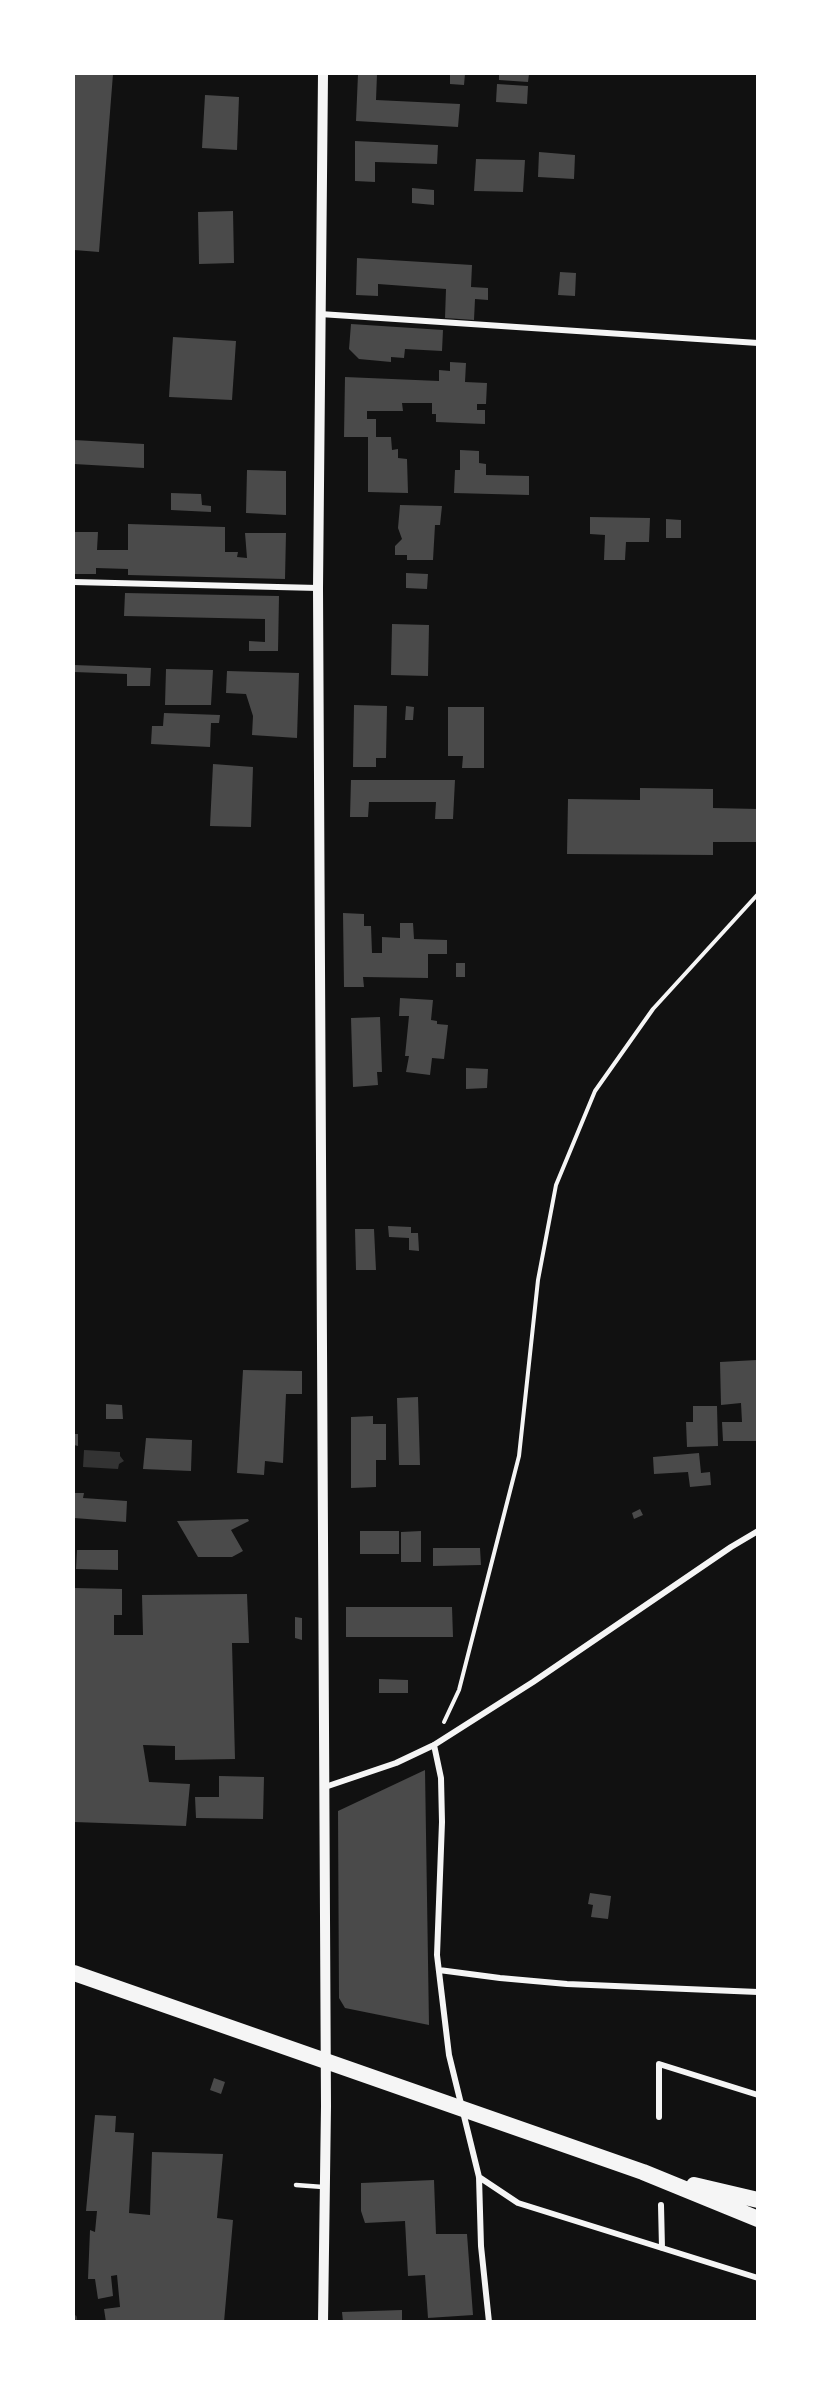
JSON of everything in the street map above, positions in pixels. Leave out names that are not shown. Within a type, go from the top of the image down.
[{"type":"highway","points":[[74,1973],[644,2172],[758,2219]]},
{"type":"highway","points":[[644,2172],[758,2200]]},
{"type":"street","points":[[322,2322],[325,1788],[318,588],[323,74]]},
{"type":"street","points":[[320,314],[758,343]]},
{"type":"street","points":[[74,582],[318,588]]},
{"type":"street","points":[[325,1788],[396,1762],[434,1745],[533,1682],[692,1573],[758,1531]]},
{"type":"street","points":[[434,1745],[441,1778],[442,1822],[436,1955],[448,2055],[478,2177],[481,2246],[489,2322]]},
{"type":"street","points":[[439,1970],[567,1984],[758,1992]]},
{"type":"street","points":[[659,2117],[659,2064],[758,2095]]},
{"type":"street","points":[[478,2177],[518,2203],[758,2278]]},
{"type":"street","points":[[661,2205],[662,2248]]},
{"type":"lane","points":[[296,2185],[324,2187]]},
{"type":"path","points":[[434,1745],[459,1690],[519,1456],[538,1280],[556,1185],[594,1090],[652,1009],[758,894]]},
{"type":"shaded area","points":[[84,1450],[120,1452],[124,1461],[119,1464],[118,1469],[83,1467]]},
{"type":"building","points":[[74,74],[113,74],[99,252],[74,250]]},
{"type":"building","points":[[358,74],[377,74],[376,100],[460,104],[458,127],[356,121]]},
{"type":"building","points":[[450,74],[465,74],[464,85],[450,84]]},
{"type":"building","points":[[499,74],[529,74],[528,82],[499,80]]},
{"type":"building","points":[[497,84],[528,86],[527,104],[496,102]]},
{"type":"building","points":[[205,95],[239,97],[237,150],[202,148]]},
{"type":"building","points":[[355,141],[438,145],[437,164],[375,162],[375,182],[355,181]]},
{"type":"building","points":[[539,152],[575,155],[574,179],[538,177]]},
{"type":"building","points":[[476,159],[525,160],[523,192],[474,191]]},
{"type":"building","points":[[412,188],[434,190],[434,205],[412,203]]},
{"type":"building","points":[[233,211],[234,263],[199,264],[198,212]]},
{"type":"building","points":[[357,258],[472,265],[471,287],[488,288],[488,300],[475,299],[474,320],[445,318],[446,289],[378,284],[378,296],[356,295]]},
{"type":"building","points":[[560,272],[576,273],[575,296],[558,295]]},
{"type":"building","points":[[351,324],[443,330],[442,351],[405,349],[404,358],[391,357],[391,362],[359,359],[349,349]]},
{"type":"building","points":[[173,337],[236,341],[232,400],[169,397]]},
{"type":"building","points":[[450,362],[466,363],[465,382],[487,383],[486,404],[477,404],[477,410],[485,410],[485,424],[436,422],[436,414],[432,414],[432,403],[402,403],[403,411],[367,411],[367,419],[376,419],[376,437],[391,437],[392,450],[398,449],[398,458],[407,459],[408,493],[368,492],[368,437],[344,437],[345,377],[439,381],[439,370],[450,371]]},
{"type":"building","points":[[74,440],[144,444],[144,468],[74,464]]},
{"type":"building","points":[[460,450],[479,451],[479,463],[486,464],[486,475],[529,476],[529,495],[454,493],[455,470],[460,470]]},
{"type":"building","points":[[247,470],[286,471],[286,515],[246,513]]},
{"type":"building","points":[[171,493],[201,494],[202,505],[211,506],[211,512],[171,510]]},
{"type":"building","points":[[400,505],[442,506],[440,525],[435,525],[433,560],[407,560],[407,555],[395,555],[395,546],[402,539],[398,528]]},
{"type":"building","points":[[590,517],[650,518],[649,542],[626,542],[625,560],[604,560],[605,535],[590,534]]},
{"type":"building","points":[[666,519],[681,520],[681,538],[666,538]]},
{"type":"building","points":[[128,524],[225,527],[225,552],[238,552],[237,557],[247,558],[245,533],[286,533],[285,579],[128,575],[128,569],[96,568],[96,574],[74,574],[74,532],[98,532],[97,550],[128,550]]},
{"type":"building","points":[[406,573],[428,574],[427,589],[406,588]]},
{"type":"building","points":[[125,593],[279,596],[278,651],[249,651],[249,641],[265,642],[265,619],[124,616]]},
{"type":"building","points":[[392,624],[429,625],[428,676],[391,675]]},
{"type":"building","points":[[74,665],[151,668],[150,686],[127,686],[127,674],[74,672]]},
{"type":"building","points":[[166,669],[213,670],[211,705],[165,705]]},
{"type":"building","points":[[227,671],[299,673],[297,738],[252,735],[253,716],[246,694],[226,693]]},
{"type":"building","points":[[354,705],[387,706],[386,758],[376,758],[376,767],[353,767]]},
{"type":"building","points":[[406,706],[414,707],[413,720],[405,720]]},
{"type":"building","points":[[448,707],[484,707],[484,768],[462,768],[463,756],[448,756]]},
{"type":"building","points":[[164,713],[220,715],[219,723],[211,723],[210,747],[151,744],[152,726],[163,726]]},
{"type":"building","points":[[213,764],[253,767],[251,827],[210,826]]},
{"type":"building","points":[[351,780],[455,780],[453,819],[435,819],[436,802],[369,802],[368,817],[350,817]]},
{"type":"building","points":[[640,788],[713,789],[713,808],[758,809],[758,842],[713,842],[713,855],[567,854],[568,799],[640,800]]},
{"type":"building","points":[[343,913],[364,914],[364,926],[371,926],[372,953],[382,953],[382,937],[400,938],[400,923],[413,923],[414,939],[447,940],[447,954],[428,954],[428,978],[363,977],[364,987],[344,987]]},
{"type":"building","points":[[456,963],[465,963],[465,977],[456,977]]},
{"type":"building","points":[[400,998],[433,1000],[431,1020],[437,1021],[437,1024],[448,1025],[444,1059],[432,1058],[430,1075],[406,1072],[409,1056],[405,1056],[409,1016],[399,1016]]},
{"type":"building","points":[[380,1017],[382,1072],[377,1072],[378,1085],[353,1087],[351,1018]]},
{"type":"building","points":[[466,1068],[488,1069],[487,1088],[466,1089]]},
{"type":"building","points":[[388,1226],[411,1227],[411,1233],[418,1233],[419,1251],[409,1250],[409,1238],[389,1237]]},
{"type":"building","points":[[355,1229],[374,1229],[376,1270],[356,1270]]},
{"type":"building","points":[[757,1360],[758,1441],[723,1441],[722,1422],[742,1422],[741,1403],[721,1405],[720,1362]]},
{"type":"building","points":[[243,1370],[302,1371],[302,1394],[286,1394],[283,1463],[265,1461],[264,1475],[237,1473]]},
{"type":"building","points":[[418,1397],[420,1465],[399,1465],[397,1398]]},
{"type":"building","points":[[106,1404],[122,1405],[123,1419],[106,1419]]},
{"type":"building","points":[[693,1406],[717,1406],[718,1446],[687,1447],[686,1422],[693,1422]]},
{"type":"building","points":[[373,1416],[373,1424],[386,1424],[386,1460],[376,1460],[376,1487],[351,1488],[351,1417]]},
{"type":"building","points":[[74,1434],[78,1434],[78,1446],[74,1445]]},
{"type":"building","points":[[146,1438],[192,1440],[191,1471],[143,1469]]},
{"type":"building","points":[[699,1453],[701,1473],[710,1472],[711,1485],[690,1487],[688,1472],[654,1474],[653,1457]]},
{"type":"building","points":[[75,1493],[84,1493],[83,1498],[127,1501],[126,1522],[74,1518]]},
{"type":"building","points":[[640,1509],[643,1515],[634,1519],[632,1513]]},
{"type":"building","points":[[248,1519],[249,1521],[231,1530],[243,1551],[232,1557],[198,1557],[177,1521]]},
{"type":"building","points":[[360,1531],[399,1531],[399,1554],[360,1554]]},
{"type":"building","points":[[421,1531],[421,1562],[401,1562],[401,1532]]},
{"type":"building","points":[[433,1548],[480,1548],[481,1565],[433,1566]]},
{"type":"building","points":[[77,1550],[118,1550],[118,1570],[76,1569]]},
{"type":"building","points":[[74,1588],[122,1589],[122,1615],[114,1615],[114,1635],[143,1635],[142,1595],[247,1594],[249,1643],[232,1643],[235,1759],[175,1760],[175,1746],[143,1745],[149,1782],[190,1784],[186,1826],[74,1822]]},
{"type":"building","points":[[346,1607],[452,1607],[453,1637],[346,1637]]},
{"type":"building","points":[[295,1617],[302,1618],[302,1640],[295,1638]]},
{"type":"building","points":[[379,1679],[408,1680],[408,1693],[379,1693]]},
{"type":"building","points":[[425,1770],[429,2025],[345,2008],[339,1998],[338,1811]]},
{"type":"building","points":[[219,1776],[264,1777],[263,1819],[196,1818],[195,1797],[219,1797]]},
{"type":"building","points":[[590,1893],[611,1896],[608,1919],[591,1917],[593,1905],[588,1904]]},
{"type":"building","points":[[214,2078],[225,2082],[221,2094],[210,2090]]},
{"type":"building","points":[[95,2115],[116,2116],[115,2132],[134,2133],[129,2213],[150,2215],[152,2152],[223,2154],[217,2218],[233,2220],[224,2322],[106,2322],[104,2309],[120,2307],[117,2275],[111,2276],[113,2296],[98,2299],[95,2279],[88,2279],[90,2230],[95,2232],[97,2211],[86,2211]]},
{"type":"building","points":[[434,2180],[436,2234],[467,2234],[473,2315],[428,2318],[425,2275],[408,2276],[405,2221],[365,2223],[361,2211],[361,2183]]},
{"type":"building","points":[[402,2310],[402,2322],[343,2322],[342,2312]]}]
